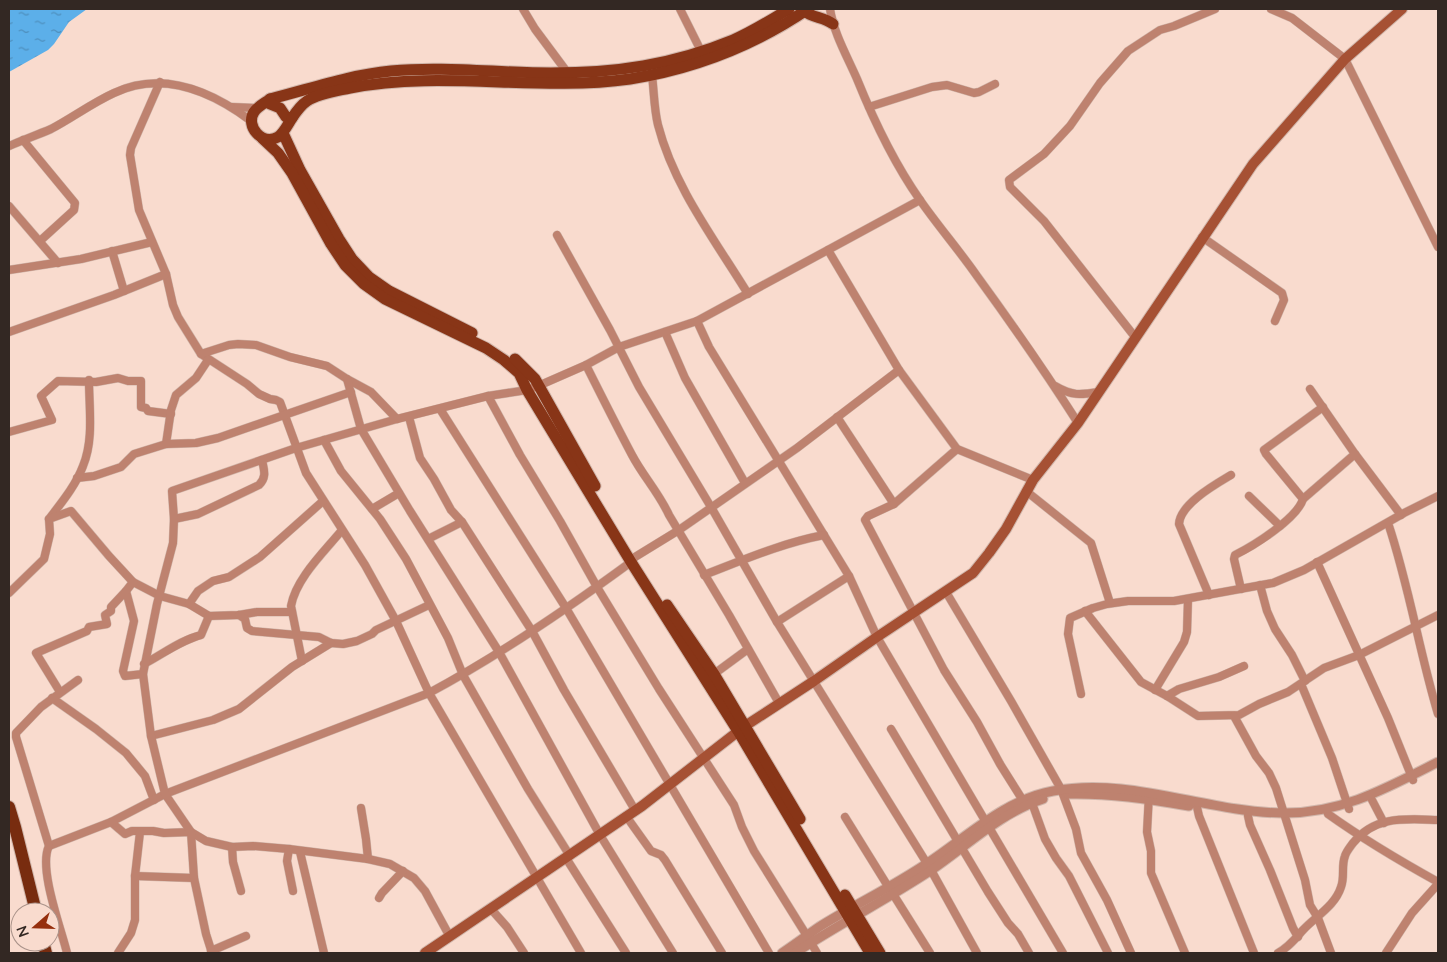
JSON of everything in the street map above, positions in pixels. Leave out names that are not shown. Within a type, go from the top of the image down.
[{"type":"highway","points":[[9,807],[34,902]]},
{"type":"main road","points":[[789,9],[774,12],[733,40],[670,62],[600,72],[392,71],[336,80],[270,99],[257,108],[252,121],[254,131],[278,153],[292,173],[331,244],[345,265],[364,284],[385,299],[486,348],[504,360],[533,388],[633,559],[741,728],[851,914],[870,953]]},
{"type":"main road","points":[[425,953],[630,813],[741,728],[973,573],[1006,528],[1033,480],[1078,423],[1238,184],[1269,143],[1345,59],[1402,9]]},
{"type":"main road","points":[[262,138],[273,138],[282,133],[306,101],[317,96],[359,86],[393,82],[598,82],[652,75],[737,49],[806,10],[811,16],[828,20],[833,24]]},
{"type":"main road","points":[[270,99],[270,104],[280,108],[286,117],[292,118]]},
{"type":"main road","points":[[282,133],[338,239],[352,259],[369,277],[388,291],[491,342],[509,354],[535,379],[533,388]]},
{"type":"main road","points":[[633,559],[714,674],[741,728]]},
{"type":"main road","points":[[851,914],[880,953]]},
{"type":"street","points":[[523,9],[535,29],[567,72]]},
{"type":"street","points":[[680,9],[701,51]]},
{"type":"street","points":[[830,9],[833,24],[869,107],[920,200],[977,276],[1054,385],[1078,423]]},
{"type":"street","points":[[1136,337],[1044,221],[1010,186],[1009,180],[1044,154],[1070,126],[1100,83],[1128,51],[1160,30],[1215,9]]},
{"type":"street","points":[[1271,9],[1292,18],[1345,59],[1438,247]]},
{"type":"street","points":[[652,75],[658,124],[674,169],[689,199],[748,294]]},
{"type":"street","points":[[160,82],[131,148],[131,163],[140,210],[166,274],[174,310],[201,354],[259,394],[270,400],[279,401],[306,472],[365,565],[396,621],[430,693],[536,879],[581,953]]},
{"type":"street","points":[[9,146],[50,129],[113,93],[127,88],[160,82],[196,90],[232,107],[252,121]]},
{"type":"street","points":[[869,107],[947,84],[974,93],[995,84]]},
{"type":"street","points":[[232,107],[257,108]]},
{"type":"street","points":[[23,140],[75,203],[74,210],[40,241]]},
{"type":"street","points":[[450,937],[425,891],[414,878],[390,864],[368,859],[253,846],[232,847],[206,841],[191,832],[165,794],[151,736],[142,674],[173,543],[172,491],[296,448],[361,429],[488,396],[533,388],[586,365],[619,347],[697,321],[920,200]]},
{"type":"street","points":[[9,206],[58,263]]},
{"type":"street","points":[[556,235],[619,347],[639,387],[778,622],[929,867],[977,953]]},
{"type":"street","points":[[1202,237],[1282,293],[1284,300],[1275,321]]},
{"type":"street","points":[[9,270],[58,263],[152,242]]},
{"type":"street","points":[[828,250],[899,370],[957,449],[1033,480]]},
{"type":"street","points":[[112,252],[124,291]]},
{"type":"street","points":[[9,332],[166,274]]},
{"type":"street","points":[[697,321],[709,347],[780,460],[849,576],[877,636],[1063,953]]},
{"type":"street","points":[[665,332],[688,383],[745,483]]},
{"type":"street","points":[[201,354],[229,345],[256,345],[290,357],[327,366],[371,392],[397,419]]},
{"type":"street","points":[[166,444],[176,394],[196,378],[208,360]]},
{"type":"street","points":[[586,365],[632,455],[662,501],[779,703]]},
{"type":"street","points":[[49,846],[111,822],[165,794],[430,693],[463,675],[597,587],[633,559],[679,530],[780,460],[899,370]]},
{"type":"street","points":[[9,432],[52,420],[41,396],[58,381],[89,380],[96,382],[118,378],[128,381],[141,381],[141,407],[146,408],[148,411],[171,414]]},
{"type":"street","points":[[347,379],[361,429],[499,652],[600,834],[673,953]]},
{"type":"street","points":[[9,593],[44,559],[50,534],[50,519],[83,466],[89,446],[89,380]]},
{"type":"street","points":[[1054,385],[1066,393],[1099,392]]},
{"type":"street","points":[[1310,388],[1354,454],[1401,515]]},
{"type":"street","points":[[77,478],[94,476],[121,467],[134,454],[166,444],[196,443],[218,438],[351,392]]},
{"type":"street","points":[[488,396],[597,587],[659,689],[734,805],[742,827],[754,850],[817,953]]},
{"type":"street","points":[[1303,498],[1264,450],[1323,407]]},
{"type":"street","points":[[440,409],[566,608],[769,953]]},
{"type":"street","points":[[409,417],[420,458],[451,510],[462,522],[532,631],[651,851],[661,855],[666,860],[722,953]]},
{"type":"street","points":[[837,417],[894,504]]},
{"type":"street","points":[[324,440],[341,470],[380,519],[406,559],[448,638],[463,675],[528,789],[626,953]]},
{"type":"street","points":[[957,449],[894,504],[868,516],[866,520],[944,670],[1022,798]]},
{"type":"street","points":[[1242,589],[1234,557],[1280,526],[1298,508],[1303,498],[1354,454]]},
{"type":"street","points":[[174,519],[198,514],[259,485],[265,476],[262,460]]},
{"type":"street","points":[[1209,595],[1179,524],[1180,519],[1190,506],[1204,492],[1231,475]]},
{"type":"street","points":[[1026,492],[1091,543],[1110,603]]},
{"type":"street","points":[[372,509],[399,493]]},
{"type":"street","points":[[1249,496],[1280,526]]},
{"type":"street","points":[[1081,694],[1068,634],[1070,618],[1110,603],[1128,601],[1163,602],[1188,599],[1242,589],[1288,577],[1438,496]]},
{"type":"street","points":[[189,604],[198,591],[213,580],[229,577],[260,557],[324,501]]},
{"type":"street","points":[[50,519],[71,511],[133,582],[160,596],[189,604],[209,616],[257,612],[292,612]]},
{"type":"street","points":[[428,539],[462,522]]},
{"type":"street","points":[[1388,523],[1401,565],[1438,714]]},
{"type":"street","points":[[302,661],[292,612],[292,601],[302,580],[342,530]]},
{"type":"street","points":[[704,575],[776,547],[824,535]]},
{"type":"street","points":[[1317,562],[1388,718],[1412,778]]},
{"type":"street","points":[[778,622],[849,576]]},
{"type":"street","points":[[60,692],[36,653],[87,631],[89,627],[107,624],[105,616],[111,611],[110,607],[133,582]]},
{"type":"street","points":[[1260,585],[1274,629],[1292,654],[1332,758],[1348,806]]},
{"type":"street","points":[[126,591],[134,621],[133,632],[122,671],[125,676],[142,674]]},
{"type":"street","points":[[946,592],[1012,701],[1062,792],[1076,829],[1081,853],[1108,900],[1131,953]]},
{"type":"street","points":[[1155,690],[1184,642],[1187,632],[1188,599]]},
{"type":"street","points":[[239,615],[245,619],[247,628],[252,631],[319,637],[331,643],[343,644],[357,641],[429,605]]},
{"type":"street","points":[[1085,611],[1140,682],[1167,696],[1198,716],[1239,715],[1288,692],[1324,668],[1359,655],[1438,615]]},
{"type":"street","points":[[144,664],[175,648],[182,641],[201,635],[209,616]]},
{"type":"street","points":[[151,736],[213,720],[239,708],[302,661],[331,643]]},
{"type":"street","points":[[714,674],[748,649]]},
{"type":"street","points":[[1167,696],[1179,689],[1244,666]]},
{"type":"street","points":[[67,953],[50,890],[46,861],[49,846],[16,733],[52,698],[78,680]]},
{"type":"street","points":[[52,698],[126,753],[145,776],[154,800]]},
{"type":"street","points":[[1234,716],[1245,732],[1256,756],[1269,773],[1301,867],[1310,905],[1318,918],[1331,953]]},
{"type":"street","points":[[891,729],[998,908],[1018,934],[1029,953]]},
{"type":"street","points":[[1149,795],[1197,807],[1248,816],[1327,812],[1372,800],[1438,762]]},
{"type":"street","points":[[1348,806],[1438,767]]},
{"type":"street","points":[[988,824],[1032,802],[1062,792]]},
{"type":"street","points":[[782,953],[809,939],[929,867],[1022,798],[1062,792],[1149,795],[1284,815]]},
{"type":"street","points":[[1149,795],[1147,832],[1152,873],[1185,953]]},
{"type":"street","points":[[1372,800],[1384,822]]},
{"type":"street","points":[[1032,802],[1046,839],[1056,858],[1070,876],[1108,953]]},
{"type":"street","points":[[1197,807],[1254,953]]},
{"type":"street","points":[[361,808],[368,859]]},
{"type":"street","points":[[1327,812],[1359,836],[1438,883],[1412,912],[1386,953]]},
{"type":"street","points":[[1248,816],[1292,928],[1298,937]]},
{"type":"street","points":[[845,817],[930,953]]},
{"type":"street","points":[[1278,953],[1286,948],[1298,937],[1304,928],[1324,912],[1341,888],[1345,855],[1359,836],[1367,829],[1384,822],[1406,819],[1438,820]]},
{"type":"street","points":[[111,822],[125,834],[153,830],[164,833],[191,832]]},
{"type":"street","points":[[118,953],[131,933],[134,920],[140,832]]},
{"type":"street","points":[[191,832],[194,878],[211,952],[246,936]]},
{"type":"street","points":[[232,847],[233,862],[241,891]]},
{"type":"street","points":[[289,850],[286,861],[292,892]]},
{"type":"street","points":[[300,852],[307,877],[316,926],[324,953]]},
{"type":"street","points":[[380,898],[382,893],[403,871]]},
{"type":"street","points":[[136,876],[194,878]]},
{"type":"street","points":[[491,909],[507,927],[524,953]]},
{"type":"street","points":[[795,953],[809,939]]},
{"type":"water","points":[[9,9],[87,9],[69,22],[48,50],[9,72]]}]
